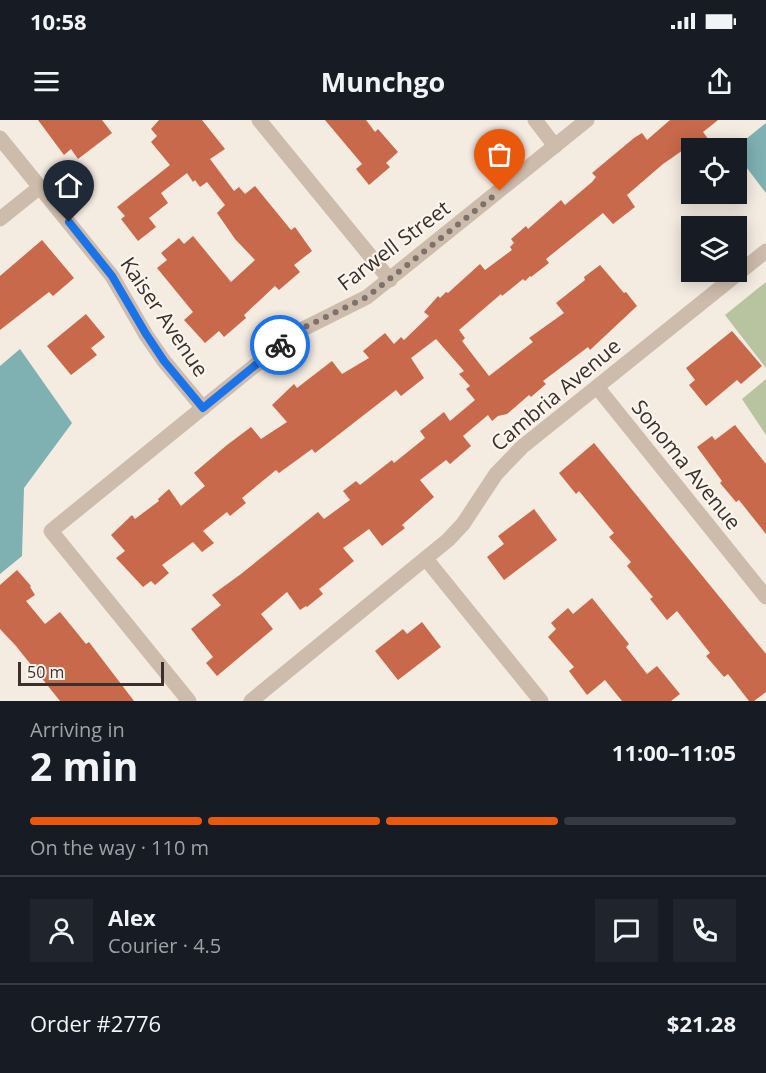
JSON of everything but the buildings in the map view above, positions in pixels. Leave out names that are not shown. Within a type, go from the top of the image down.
[{"type":"street","points":[[260,120],[390,280]]},
{"type":"street","points":[[535,120],[555,146]]},
{"type":"street","name":"Farwell Street","points":[[189,701],[51,531],[303,328],[349,308],[367,297],[587,120]]},
{"type":"street","name":"Kaiser Avenue","points":[[0,138],[112,276],[158,352],[203,408]]},
{"type":"street","points":[[0,219],[40,187]]},
{"type":"street","name":"Cambria Avenue","points":[[251,701],[456,533],[496,474],[508,461],[766,251]]},
{"type":"street","name":"Sonoma Avenue","points":[[597,387],[766,597]]},
{"type":"street","points":[[426,559],[541,701]]},
{"type":"green space","points":[[766,282],[766,368],[725,315]]},
{"type":"green space","points":[[766,379],[766,435],[742,399]]},
{"type":"water","points":[[766,123],[766,193],[747,168],[747,138]]},
{"type":"water","points":[[20,349],[72,423],[24,488],[22,556],[0,574],[0,366]]},
{"type":"way so far","points":[[280,345],[303,328],[349,308],[367,297],[500,191]]},
{"type":"route","points":[[69,222],[112,276],[164,361],[203,408],[280,345]]}]
